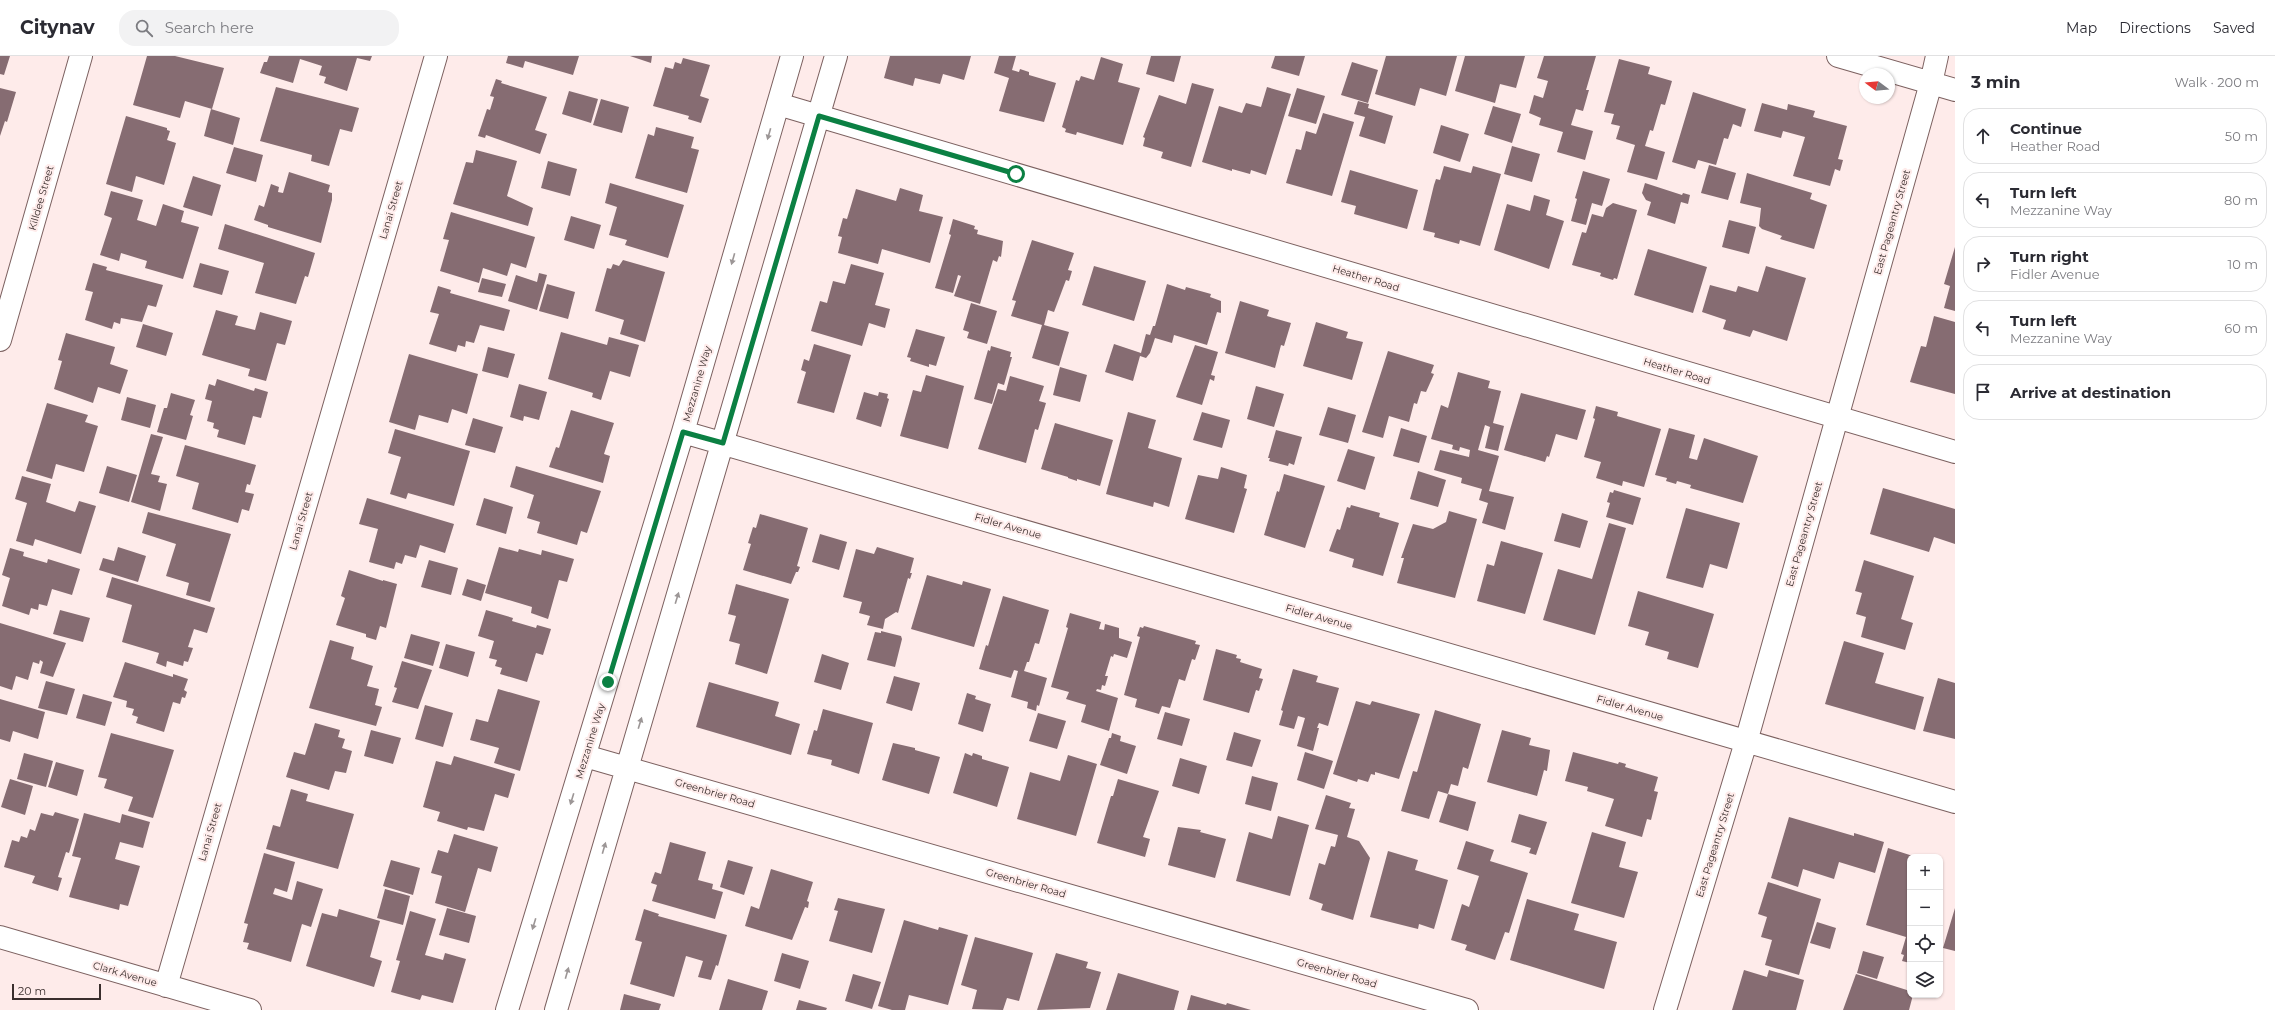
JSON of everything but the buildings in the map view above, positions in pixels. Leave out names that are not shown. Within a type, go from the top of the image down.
[{"type":"street","name":"Killdee Street","points":[[0,340],[81,56]]},
{"type":"street","name":"Lanai Street","points":[[166,986],[436,56]]},
{"type":"street","name":"Mezzanine Way","points":[[507,1010],[683,432],[792,56]]},
{"type":"street","points":[[556,1010],[836,56]]},
{"type":"street","points":[[1838,56],[1955,90]]},
{"type":"street","name":"East Pageantry Street","points":[[1665,1010],[1746,742],[1931,84],[1937,56]]},
{"type":"street","name":"Heather Road","points":[[778,104],[1955,452]]},
{"type":"street","name":"Fidler Avenue","points":[[683,432],[1955,802]]},
{"type":"street","name":"Greenbrier Road","points":[[585,756],[1467,1010]]},
{"type":"street","name":"Clark Avenue","points":[[0,937],[250,1010]]},
{"type":"route","points":[[608,682],[683,432],[723,443],[819,116],[1016,174]]}]
